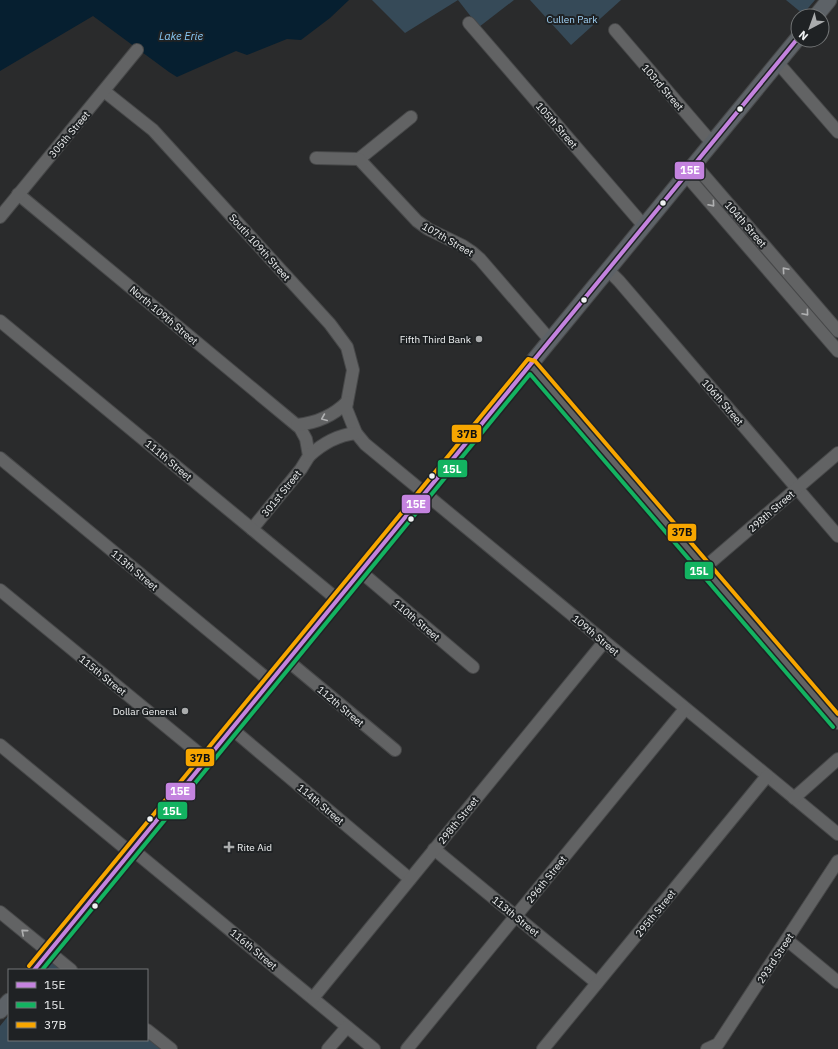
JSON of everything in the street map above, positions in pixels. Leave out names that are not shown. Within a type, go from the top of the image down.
[{"type":"main road","points":[[822,8],[829,0]]},
{"type":"main road","points":[[35,969],[790,48]]},
{"type":"main road","points":[[0,1012],[8,1001]]},
{"type":"street","name":"105th Street","points":[[470,23],[644,226]]},
{"type":"street","name":"103rd Street","points":[[614,30],[712,143]]},
{"type":"street","name":"305th Street","points":[[0,217],[137,50]]},
{"type":"street","points":[[778,63],[838,132]]},
{"type":"street","name":"South 109th Street","points":[[104,90],[153,130],[330,324],[347,347],[353,370],[346,408],[356,433]]},
{"type":"street","points":[[316,158],[359,159],[411,117]]},
{"type":"street","name":"107th Street","points":[[359,159],[417,221],[428,229],[463,246],[480,259],[550,340]]},
{"type":"street","name":"104th Street","points":[[691,170],[798,284],[838,331]]},
{"type":"street","name":"104th Street","points":[[691,170],[788,293],[838,351]]},
{"type":"street","name":"North 109th Street","points":[[18,194],[297,425],[306,439],[309,456]]},
{"type":"street","name":"106th Street","points":[[608,270],[620,281],[838,536]]},
{"type":"street","points":[[788,293],[798,284]]},
{"type":"street","name":"111th Street","points":[[0,321],[338,600]]},
{"type":"street","points":[[530,366],[838,723]]},
{"type":"street","points":[[297,425],[326,418],[338,411],[347,402]]},
{"type":"street","name":"301st Street","points":[[252,529],[316,449],[346,434],[356,433]]},
{"type":"street","name":"109th Street","points":[[356,433],[365,444],[425,494],[838,834]]},
{"type":"street","name":"298th Street","points":[[704,568],[838,453]]},
{"type":"street","name":"113th Street","points":[[0,458],[271,682]]},
{"type":"street","name":"110th Street","points":[[361,572],[473,667]]},
{"type":"street","name":"115th Street","points":[[0,590],[207,760]]},
{"type":"street","name":"298th Street","points":[[313,998],[604,642]]},
{"type":"street","name":"112th Street","points":[[288,661],[395,750]]},
{"type":"street","name":"296th Street","points":[[407,1049],[685,709]]},
{"type":"street","name":"114th Street","points":[[232,729],[410,879]]},
{"type":"street","name":"116th Street","points":[[0,745],[374,1049]]},
{"type":"street","points":[[794,798],[838,759]]},
{"type":"street","name":"295th Street","points":[[543,1049],[766,776]]},
{"type":"street","name":"113th Street","points":[[434,850],[597,983]]},
{"type":"street","name":"293rd Street","points":[[714,1047],[838,861]]},
{"type":"street","points":[[0,912],[70,969]]},
{"type":"street","points":[[786,940],[838,982]]},
{"type":"street","points":[[328,1049],[347,1027]]},
{"type":"street","points":[[148,1031],[171,1049]]},
{"type":"green space","points":[[372,0],[458,0],[405,33]]},
{"type":"green space","points":[[458,0],[514,0],[479,27]]},
{"type":"green space","name":"Cullen Park","points":[[530,0],[621,0],[571,45]]},
{"type":"green space","points":[[786,0],[815,0],[808,8],[796,8]]},
{"type":"green space","points":[[52,962],[61,969],[47,969]]},
{"type":"green space","points":[[8,1016],[8,1041],[148,1041],[148,1038],[162,1049],[0,1049],[0,1026]]},
{"type":"water","name":"Lake Erie","points":[[0,0],[349,0],[330,18],[301,40],[287,39],[247,55],[236,51],[177,77],[93,16],[0,71]]},
{"type":"transit line","name":"15E","points":[[35,969],[790,48]]},
{"type":"transit line","name":"37B","points":[[29,966],[528,359],[535,361],[838,714]]},
{"type":"transit line","name":"15L","points":[[43,969],[530,374],[833,727]]},
{"type":"place","name":"Fifth Third Bank","points":[[479,339]]},
{"type":"place","name":"Dollar General","points":[[185,711]]},
{"type":"place","name":"Rite Aid","points":[[229,847]]}]
